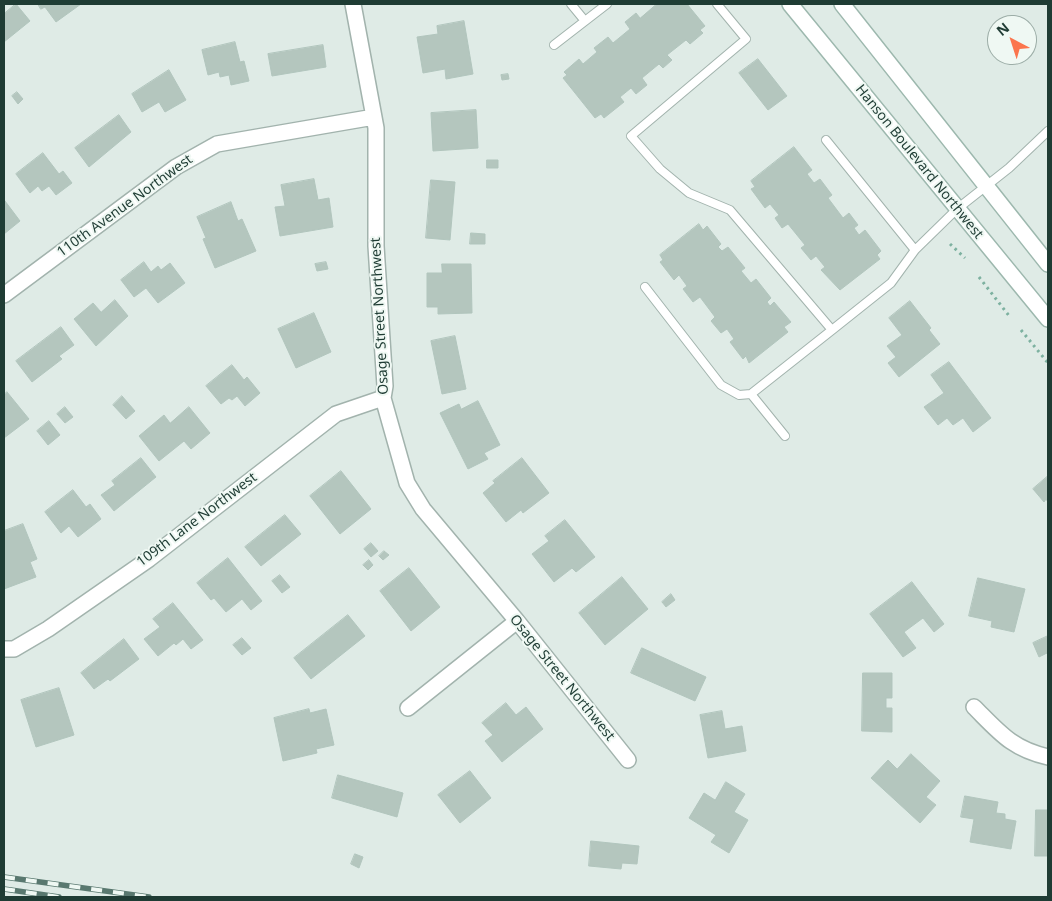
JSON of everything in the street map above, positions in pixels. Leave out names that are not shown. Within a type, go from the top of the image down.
[{"type":"street","name":"Osage Street Northwest","points":[[353,4],[376,128],[376,246],[385,386],[383,398],[407,483],[423,509],[517,621],[628,760]]},
{"type":"street","name":"Hanson Boulevard Northwest","points":[[790,4],[1048,319]]},
{"type":"street","points":[[842,4],[1048,264]]},
{"type":"street","name":"110th Avenue Northwest","points":[[4,295],[170,171],[217,144],[374,118]]},
{"type":"street","name":"109th Lane Northwest","points":[[9,649],[48,629],[149,559],[336,414],[383,398]]},
{"type":"street","points":[[408,708],[517,621]]},
{"type":"street","points":[[974,708],[1011,743],[1027,752],[1048,757]]},
{"type":"lane","points":[[571,4],[585,20]]},
{"type":"lane","points":[[554,45],[607,4]]},
{"type":"lane","points":[[717,4],[746,39],[631,136],[660,170],[689,193],[730,210],[832,330]]},
{"type":"lane","points":[[645,288],[721,385],[739,395],[751,394],[891,283],[915,250],[957,209],[985,185],[1009,168],[1048,131]]},
{"type":"lane","points":[[826,140],[915,250]]},
{"type":"lane","points":[[751,394],[785,436]]},
{"type":"path","points":[[950,244],[965,258]]},
{"type":"path","points":[[979,277],[1010,317]]},
{"type":"path","points":[[1021,330],[1048,363]]},
{"type":"building","points":[[16,4],[30,21],[4,42],[4,14]]},
{"type":"building","points":[[38,4],[81,4],[56,22],[45,7],[41,9]]},
{"type":"building","points":[[657,4],[687,4],[705,26],[700,30],[703,33],[690,44],[686,40],[667,55],[672,60],[663,68],[659,64],[642,78],[647,85],[636,94],[631,88],[620,97],[624,102],[604,118],[601,114],[595,118],[563,78],[567,75],[564,72],[579,59],[583,64],[597,52],[594,48],[608,37],[613,43],[630,29],[625,22],[636,13],[640,18]]},
{"type":"building","points":[[464,21],[473,74],[446,79],[445,69],[423,73],[417,37],[438,34],[437,26]]},
{"type":"building","points":[[235,42],[240,62],[244,61],[249,81],[231,85],[229,75],[220,77],[219,72],[208,75],[202,50]]},
{"type":"building","points":[[323,45],[326,67],[272,76],[268,54]]},
{"type":"building","points":[[758,59],[787,96],[768,110],[739,73]]},
{"type":"building","points":[[169,70],[186,100],[165,112],[159,102],[142,112],[132,94]]},
{"type":"building","points":[[508,74],[509,79],[502,80],[501,75]]},
{"type":"building","points":[[17,92],[23,99],[18,104],[12,96]]},
{"type":"building","points":[[476,110],[478,148],[433,151],[431,113]]},
{"type":"building","points":[[119,115],[131,132],[89,167],[75,148]]},
{"type":"building","points":[[794,147],[812,170],[807,174],[814,183],[820,179],[832,195],[828,198],[843,218],[849,213],[858,225],[854,228],[859,235],[865,230],[881,251],[877,255],[880,259],[840,290],[821,270],[825,267],[816,256],[811,260],[801,248],[805,245],[788,224],[782,228],[775,218],[779,215],[770,204],[765,208],[751,189],[755,187],[751,181]]},
{"type":"building","points":[[43,153],[59,174],[63,171],[72,183],[56,195],[49,186],[42,191],[38,186],[30,193],[16,174]]},
{"type":"building","points":[[487,160],[498,160],[498,168],[487,168]]},
{"type":"building","points":[[314,179],[318,200],[329,198],[333,227],[280,236],[275,207],[285,206],[281,185]]},
{"type":"building","points":[[431,180],[455,182],[450,240],[426,238]]},
{"type":"building","points":[[5,201],[20,221],[4,234],[4,203]]},
{"type":"building","points":[[231,202],[238,221],[242,219],[256,251],[215,268],[203,239],[206,238],[197,217]]},
{"type":"building","points":[[699,224],[703,230],[707,226],[721,244],[718,247],[722,251],[728,247],[745,268],[741,271],[751,283],[756,279],[771,298],[767,302],[770,306],[774,302],[791,322],[784,327],[788,332],[749,363],[746,356],[743,359],[730,342],[734,339],[727,329],[721,333],[711,321],[715,317],[700,297],[693,302],[683,289],[687,286],[679,275],[674,280],[660,262],[663,260],[660,255]]},
{"type":"building","points":[[471,233],[485,234],[485,244],[470,244]]},
{"type":"building","points":[[144,262],[151,272],[158,266],[161,270],[170,263],[185,283],[158,303],[146,288],[134,297],[121,280]]},
{"type":"building","points":[[326,262],[328,269],[317,271],[315,264]]},
{"type":"building","points":[[442,264],[471,264],[472,313],[438,314],[438,307],[427,307],[427,273],[442,273]]},
{"type":"building","points":[[115,300],[128,316],[96,346],[74,319],[93,303],[101,312]]},
{"type":"building","points":[[910,301],[931,328],[929,330],[940,344],[899,377],[888,363],[896,357],[887,346],[902,335],[889,318]]},
{"type":"building","points":[[314,313],[331,352],[296,368],[278,329]]},
{"type":"building","points":[[61,327],[74,345],[59,356],[62,359],[32,382],[16,361]]},
{"type":"building","points":[[455,336],[466,389],[442,394],[431,341]]},
{"type":"building","points":[[949,362],[991,418],[973,432],[963,418],[953,425],[947,418],[938,425],[924,407],[944,393],[931,375]]},
{"type":"building","points":[[232,365],[244,380],[247,377],[260,393],[245,406],[237,396],[232,400],[229,398],[221,404],[206,386]]},
{"type":"building","points":[[7,392],[29,419],[4,438],[4,395]]},
{"type":"building","points":[[122,396],[135,411],[126,419],[113,405]]},
{"type":"building","points":[[478,401],[500,445],[484,453],[488,459],[468,469],[440,413],[459,404],[461,409]]},
{"type":"building","points":[[65,407],[73,417],[65,423],[57,414]]},
{"type":"building","points":[[189,407],[210,433],[191,449],[184,441],[159,461],[139,436],[164,415],[170,423]]},
{"type":"building","points":[[49,421],[60,435],[48,445],[37,431]]},
{"type":"building","points":[[141,458],[156,477],[114,511],[101,495],[115,485],[112,481]]},
{"type":"building","points":[[522,458],[549,493],[523,513],[521,510],[506,522],[483,493],[495,483],[493,481]]},
{"type":"building","points":[[341,471],[371,509],[340,534],[310,496]]},
{"type":"building","points":[[1048,476],[1048,502],[1046,499],[1044,502],[1033,489]]},
{"type":"building","points":[[73,490],[86,507],[90,504],[101,519],[78,537],[69,526],[61,533],[45,512]]},
{"type":"building","points":[[285,515],[301,534],[261,566],[245,547]]},
{"type":"building","points":[[565,520],[595,557],[576,572],[572,568],[554,582],[532,554],[549,541],[545,536]]},
{"type":"building","points":[[23,524],[37,559],[30,562],[36,577],[4,589],[4,531]]},
{"type":"building","points":[[371,543],[378,551],[371,557],[364,549]]},
{"type":"building","points":[[384,551],[389,555],[383,560],[379,556]]},
{"type":"building","points":[[228,558],[262,601],[251,610],[242,599],[226,612],[214,598],[211,600],[197,583]]},
{"type":"building","points":[[369,560],[373,565],[368,570],[363,565]]},
{"type":"building","points":[[409,568],[440,607],[411,631],[380,591]]},
{"type":"building","points":[[280,575],[290,587],[282,593],[272,581]]},
{"type":"building","points":[[622,577],[648,609],[605,645],[579,613]]},
{"type":"building","points":[[978,578],[1025,589],[1014,632],[991,627],[992,621],[969,616]]},
{"type":"building","points":[[912,582],[944,624],[934,632],[923,618],[904,632],[916,648],[903,657],[870,614]]},
{"type":"building","points":[[671,594],[675,600],[666,607],[662,602]]},
{"type":"building","points":[[173,603],[203,640],[191,649],[183,639],[176,645],[174,643],[158,656],[144,639],[160,627],[153,619]]},
{"type":"building","points":[[348,615],[365,636],[311,679],[294,658]]},
{"type":"building","points":[[1048,636],[1048,656],[1047,653],[1039,657],[1033,643]]},
{"type":"building","points":[[242,638],[251,648],[242,655],[233,645]]},
{"type":"building","points":[[124,639],[139,659],[110,681],[108,679],[94,689],[81,673]]},
{"type":"building","points":[[642,648],[706,677],[695,701],[631,673]]},
{"type":"building","points":[[863,673],[892,673],[892,698],[886,698],[886,708],[892,708],[892,732],[862,731]]},
{"type":"building","points":[[59,688],[74,735],[36,747],[21,700]]},
{"type":"building","points":[[506,703],[516,715],[526,707],[543,729],[502,762],[485,741],[493,735],[482,723]]},
{"type":"building","points":[[309,709],[310,713],[326,709],[334,745],[316,749],[317,753],[283,761],[274,718]]},
{"type":"building","points":[[722,711],[725,729],[742,726],[746,751],[708,758],[700,715]]},
{"type":"building","points":[[911,754],[940,781],[926,797],[936,805],[920,823],[871,778],[888,760],[897,769]]},
{"type":"building","points":[[470,771],[491,798],[460,823],[438,795]]},
{"type":"building","points":[[338,775],[403,793],[397,817],[332,798]]},
{"type":"building","points":[[726,782],[745,794],[734,812],[748,820],[729,853],[711,842],[716,835],[689,818],[704,793],[715,800]]},
{"type":"building","points":[[965,796],[998,802],[996,813],[1005,814],[1005,819],[1016,821],[1011,849],[970,842],[974,819],[961,817]]},
{"type":"building","points":[[1036,810],[1048,810],[1048,856],[1035,856]]},
{"type":"building","points":[[591,841],[639,846],[637,864],[622,863],[621,869],[589,866]]},
{"type":"building","points":[[355,854],[363,857],[359,868],[351,864]]},
{"type":"railway","points":[[4,877],[149,897]]},
{"type":"railway","points":[[4,889],[59,897]]}]
